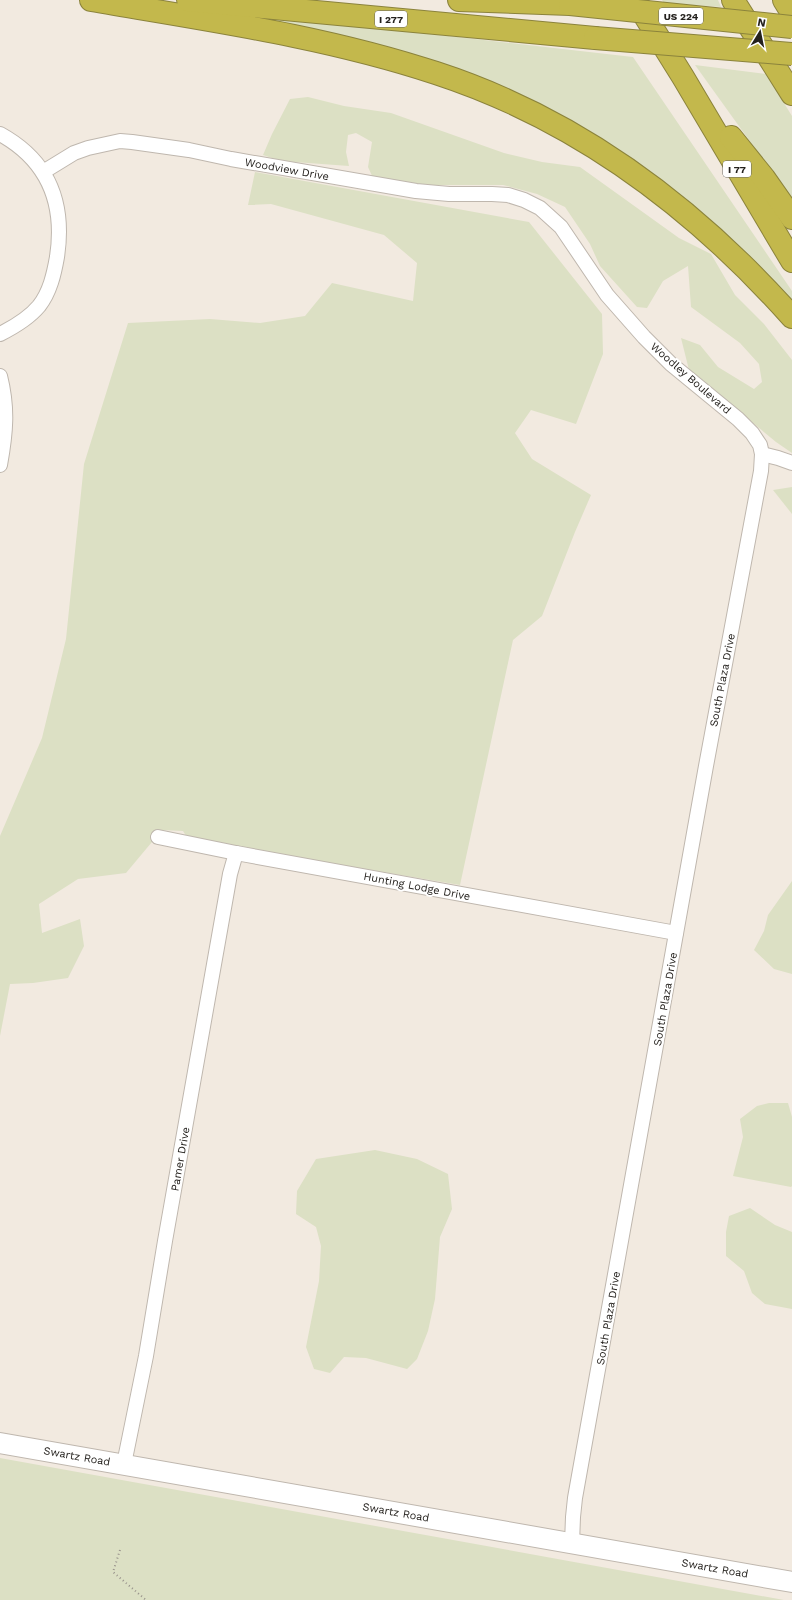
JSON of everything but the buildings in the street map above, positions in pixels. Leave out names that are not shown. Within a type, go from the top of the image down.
[{"type":"highway","points":[[91,0],[216,20],[335,46],[437,73],[499,97],[569,132],[638,175],[690,216],[742,263],[792,317]]},
{"type":"highway","name":"I 277","points":[[188,0],[595,38],[792,54]]},
{"type":"highway","name":"US 224","points":[[459,0],[570,4],[792,27]]},
{"type":"highway","points":[[542,0],[570,4]]},
{"type":"highway","name":"I 77","points":[[635,0],[683,77],[792,261]]},
{"type":"highway","points":[[733,0],[792,94]]},
{"type":"highway","points":[[784,0],[792,13]]},
{"type":"highway","points":[[683,77],[764,178],[792,218]]},
{"type":"street","points":[[0,134],[19,146],[43,172],[53,193],[60,228],[55,269],[49,289],[40,305],[18,324],[0,334]]},
{"type":"street","name":"Woodview Drive","points":[[43,172],[74,153],[88,148],[120,142],[132,142],[189,150],[231,159],[416,191],[508,195],[536,206]]},
{"type":"street","name":"Woodley Boulevard","points":[[536,206],[561,227],[607,295],[644,338],[671,364],[747,428],[760,445],[762,454]]},
{"type":"street","points":[[0,376],[6,416],[6,430],[0,464]]},
{"type":"street","points":[[762,454],[792,463]]},
{"type":"street","name":"South Plaza Drive","points":[[572,1543],[575,1498],[707,758],[761,471],[762,454]]},
{"type":"street","name":"Hunting Lodge Drive","points":[[158,837],[236,853],[676,933]]},
{"type":"street","name":"Pamer Drive","points":[[124,1464],[146,1356],[229,881],[236,853]]},
{"type":"street","name":"Swartz Road","points":[[0,1443],[792,1582]]},
{"type":"path","points":[[120,1550],[113,1572],[146,1600]]},
{"type":"green space","points":[[662,0],[718,0],[721,7],[664,3]]},
{"type":"green space","points":[[221,10],[633,57],[792,291],[792,313],[723,239],[530,105]]},
{"type":"green space","points":[[695,65],[766,74],[792,116],[792,200]]},
{"type":"green space","points":[[308,97],[344,106],[391,113],[504,153],[542,162],[580,167],[679,238],[711,254],[735,295],[764,324],[792,360],[792,453],[776,442],[689,370],[681,338],[700,345],[718,367],[754,389],[762,382],[759,364],[740,343],[691,307],[688,266],[663,281],[647,308],[637,307],[600,266],[590,244],[565,207],[537,194],[503,185],[416,185],[373,178],[368,167],[372,142],[356,133],[348,135],[346,152],[349,166],[281,161],[263,155],[290,99]]},
{"type":"green space","points":[[255,172],[529,222],[602,314],[603,354],[576,424],[531,410],[515,433],[532,459],[591,495],[542,616],[513,640],[460,885],[188,839],[183,831],[162,830],[126,873],[78,879],[39,904],[42,933],[80,919],[84,946],[68,978],[33,983],[10,984],[0,1036],[0,836],[42,738],[66,639],[84,464],[128,323],[210,319],[260,323],[305,316],[332,283],[413,301],[417,263],[384,235],[271,204],[248,205]]},
{"type":"green space","points":[[792,487],[792,514],[773,490]]},
{"type":"green space","points":[[792,881],[792,974],[774,969],[754,950],[764,931],[768,915]]},
{"type":"green space","points":[[769,1103],[788,1103],[792,1117],[791,1187],[733,1176],[743,1137],[740,1119],[757,1106]]},
{"type":"green space","points":[[375,1150],[417,1159],[448,1174],[452,1209],[440,1237],[435,1299],[428,1331],[417,1359],[407,1369],[366,1358],[344,1357],[330,1373],[314,1369],[306,1347],[319,1281],[321,1246],[316,1227],[296,1214],[297,1191],[316,1159]]},
{"type":"green space","points":[[750,1208],[775,1225],[792,1232],[792,1309],[765,1304],[752,1293],[744,1271],[726,1256],[726,1232],[729,1216]]},
{"type":"green space","points":[[0,1458],[784,1600],[0,1600]]}]
